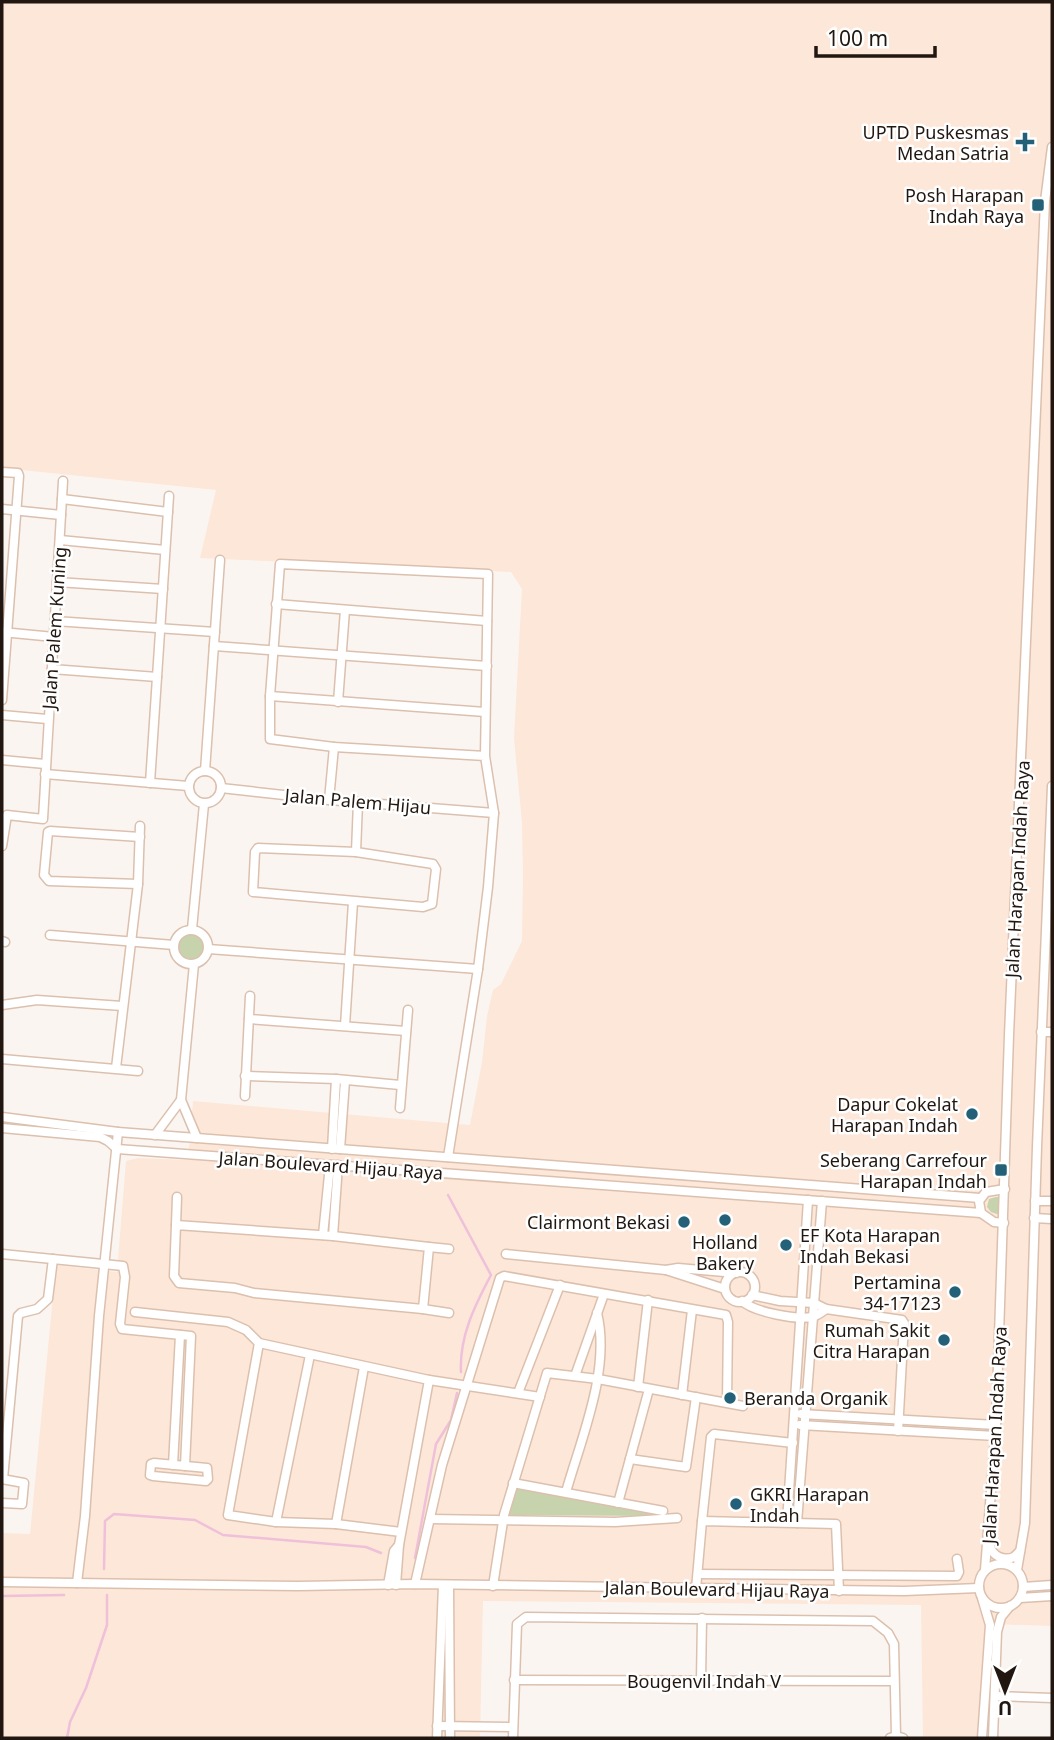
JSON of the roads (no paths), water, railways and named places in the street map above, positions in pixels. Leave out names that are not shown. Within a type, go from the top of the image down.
[{"type":"street","name":"Jalan Harapan Indah Raya","points":[[985,1570],[996,1436],[1009,1035],[1052,148]]},
{"type":"street","points":[[2,472],[18,474],[13,550],[6,590],[2,700]]},
{"type":"street","name":"Jalan Palem Kuning","points":[[3,825],[9,815],[42,820],[63,481]]},
{"type":"street","points":[[150,783],[169,496]]},
{"type":"street","points":[[62,499],[168,512]]},
{"type":"street","points":[[2,509],[61,515]]},
{"type":"street","points":[[60,540],[165,550]]},
{"type":"street","points":[[2,548],[13,550]]},
{"type":"street","points":[[205,771],[220,560]]},
{"type":"street","points":[[448,1157],[478,969],[494,813],[485,756],[488,577],[486,572],[279,564],[270,696],[270,739],[334,747],[485,756]]},
{"type":"street","points":[[57,582],[163,589]]},
{"type":"street","points":[[276,604],[487,621]]},
{"type":"street","points":[[338,702],[345,610]]},
{"type":"street","points":[[55,621],[215,632]]},
{"type":"street","points":[[4,632],[54,636]]},
{"type":"street","points":[[214,646],[486,666]]},
{"type":"street","points":[[52,668],[157,677]]},
{"type":"street","points":[[270,696],[485,712]]},
{"type":"street","points":[[2,715],[47,719]]},
{"type":"street","points":[[329,800],[334,747]]},
{"type":"street","points":[[2,760],[45,764]]},
{"type":"street","points":[[205,771],[217,776],[221,788],[216,799],[204,804],[190,796],[188,786],[192,777],[205,771]]},
{"type":"street","points":[[45,774],[188,786]]},
{"type":"street","name":"Jalan Harapan Indah Raya","points":[[1017,1570],[1025,1524],[1034,1218],[1052,786]]},
{"type":"street","name":"Jalan Palem Hijau","points":[[221,788],[329,800],[494,813]]},
{"type":"street","points":[[356,852],[358,802]]},
{"type":"street","points":[[192,929],[204,804]]},
{"type":"street","points":[[2,846],[3,825]]},
{"type":"street","points":[[116,1069],[138,884],[140,826]]},
{"type":"street","points":[[138,884],[49,881],[44,875],[50,831],[140,837]]},
{"type":"street","points":[[258,848],[356,852],[433,864],[436,869],[432,904],[353,902],[253,892],[255,852],[258,848]]},
{"type":"street","points":[[345,1026],[353,902]]},
{"type":"street","points":[[192,929],[205,936],[208,948],[204,959],[194,964],[181,961],[175,954],[174,945],[180,933],[192,929]]},
{"type":"street","points":[[50,935],[174,945]]},
{"type":"street","points":[[208,948],[478,969]]},
{"type":"street","points":[[194,964],[181,1100],[197,1138]]},
{"type":"street","points":[[245,1096],[250,996]]},
{"type":"street","points":[[2,1005],[37,1000],[122,1006]]},
{"type":"street","points":[[400,1108],[408,1010]]},
{"type":"street","points":[[249,1019],[406,1031]]},
{"type":"street","points":[[1041,1036],[1052,1032]]},
{"type":"street","points":[[1041,1036],[1052,1042]]},
{"type":"street","points":[[2,1059],[138,1071]]},
{"type":"street","points":[[245,1076],[400,1085]]},
{"type":"street","points":[[336,1149],[340,1080]]},
{"type":"street","points":[[155,1135],[181,1100]]},
{"type":"street","name":"Jalan Boulevard Hijau Raya","points":[[2,1117],[118,1132],[980,1198]]},
{"type":"street","name":"Jalan Boulevard Hijau Raya","points":[[2,1128],[100,1137],[117,1149],[981,1213],[994,1222],[1004,1223]]},
{"type":"street","points":[[77,1583],[86,1500],[99,1316],[118,1132]]},
{"type":"street","points":[[245,1158],[246,1142]]},
{"type":"street","points":[[541,1164],[541,1180]]},
{"type":"street","points":[[328,1236],[325,1206],[334,1165]]},
{"type":"street","points":[[328,1236],[335,1207],[334,1165]]},
{"type":"street","points":[[552,1165],[552,1181]]},
{"type":"street","points":[[797,1523],[814,1303],[830,1186]]},
{"type":"street","points":[[981,1213],[980,1198],[986,1192],[1005,1189]]},
{"type":"street","points":[[177,1197],[174,1276],[179,1283],[449,1313]]},
{"type":"street","points":[[787,1522],[808,1200]]},
{"type":"street","points":[[1035,1201],[1052,1202]]},
{"type":"street","points":[[325,1206],[335,1207]]},
{"type":"street","points":[[1034,1218],[1052,1219]]},
{"type":"street","points":[[176,1225],[328,1236],[449,1249]]},
{"type":"street","points":[[424,1309],[429,1247]]},
{"type":"street","points":[[2,1254],[123,1266],[122,1329],[190,1336],[186,1466]]},
{"type":"street","points":[[506,1254],[666,1270],[678,1268],[747,1274],[754,1283],[752,1295]]},
{"type":"street","points":[[2,1503],[20,1505],[24,1501],[24,1481],[3,1479],[18,1316],[37,1309],[48,1299],[53,1258]]},
{"type":"street","points":[[666,1270],[725,1289],[732,1299],[742,1301],[755,1310],[813,1317],[826,1309]]},
{"type":"street","points":[[725,1289],[727,1279],[736,1273]]},
{"type":"street","points":[[415,1584],[463,1385],[499,1278],[504,1276],[560,1285],[722,1314],[727,1318],[727,1402]]},
{"type":"street","points":[[518,1393],[560,1285]]},
{"type":"street","points":[[575,1376],[604,1294]]},
{"type":"street","points":[[742,1301],[752,1295],[771,1300],[814,1303],[826,1309],[903,1321],[898,1431]]},
{"type":"street","points":[[638,1387],[649,1300]]},
{"type":"street","points":[[682,1395],[692,1310]]},
{"type":"street","points":[[135,1312],[228,1322],[246,1330],[258,1343],[429,1380],[540,1398]]},
{"type":"street","points":[[566,1492],[597,1379],[600,1335],[597,1313]]},
{"type":"street","points":[[173,1465],[180,1335]]},
{"type":"street","points":[[258,1343],[228,1513],[230,1516],[401,1532]]},
{"type":"street","points":[[276,1521],[310,1355]]},
{"type":"street","points":[[336,1524],[364,1367]]},
{"type":"street","points":[[529,1367],[547,1373],[597,1379],[743,1406]]},
{"type":"street","points":[[493,1586],[503,1519],[547,1373]]},
{"type":"street","points":[[392,1585],[392,1558],[399,1545],[429,1380]]},
{"type":"street","points":[[618,1503],[649,1389]]},
{"type":"street","points":[[631,1459],[685,1467],[696,1397]]},
{"type":"street","points":[[795,1413],[996,1425]]},
{"type":"street","points":[[794,1424],[996,1436]]},
{"type":"street","points":[[696,1589],[711,1437],[714,1434],[793,1443]]},
{"type":"street","points":[[153,1463],[173,1465],[208,1468],[208,1479],[206,1481],[150,1475],[153,1463]]},
{"type":"street","points":[[513,1483],[663,1511]]},
{"type":"street","points":[[430,1519],[615,1522],[677,1518]]},
{"type":"street","points":[[702,1521],[836,1524],[834,1575],[829,1590]]},
{"type":"street","points":[[989,1542],[995,1555],[1002,1559],[1014,1558],[1021,1549]]},
{"type":"street","points":[[698,1574],[957,1576],[957,1559]]},
{"type":"street","points":[[982,1738],[990,1625],[979,1588],[980,1578],[985,1570],[1004,1564],[1017,1570],[1023,1587],[1020,1598]]},
{"type":"street","points":[[834,1575],[839,1591]]},
{"type":"street","name":"Jalan Boulevard Hijau Raya","points":[[2,1583],[298,1587],[415,1584],[839,1591],[953,1591],[979,1588]]},
{"type":"street","points":[[446,1585],[450,1738]]},
{"type":"street","points":[[1023,1587],[1052,1585]]},
{"type":"street","points":[[993,1738],[997,1632],[1001,1618],[1020,1598],[1052,1596]]},
{"type":"street","points":[[982,1598],[996,1608],[1010,1606]]},
{"type":"street","points":[[437,1738],[446,1607]]},
{"type":"street","points":[[513,1738],[517,1624],[526,1617],[873,1621],[888,1633],[894,1644],[896,1738]]},
{"type":"street","points":[[701,1681],[702,1618]]},
{"type":"street","name":"Bougenvil Indah V","points":[[514,1680],[894,1681]]},
{"type":"street","points":[[995,1696],[1052,1698]]},
{"type":"street","points":[[437,1726],[513,1727]]},
{"type":"waterway","points":[[448,1195],[491,1275],[465,1334],[461,1372]]},
{"type":"waterway","points":[[415,1558],[436,1444],[451,1420],[457,1393]]},
{"type":"waterway","points":[[104,1569],[105,1521],[114,1514],[195,1520],[223,1535],[366,1547],[381,1553]]},
{"type":"waterway","points":[[2,1596],[64,1595]]},
{"type":"waterway","points":[[67,1738],[70,1722],[86,1688],[107,1625],[107,1595]]},
{"type":"place","name":"UPTD Puskesmas Medan Satria","points":[[1025,142]]},
{"type":"place","name":"Posh Harapan Indah Raya","points":[[1038,205]]},
{"type":"place","name":"Dapur Cokelat Harapan Indah","points":[[972,1114]]},
{"type":"place","name":"Seberang Carrefour Harapan Indah","points":[[1001,1170]]},
{"type":"place","name":"Holland Bakery","points":[[725,1220]]},
{"type":"place","name":"Clairmont Bekasi","points":[[684,1222]]},
{"type":"place","name":"EF Kota Harapan Indah Bekasi","points":[[786,1245]]},
{"type":"place","name":"Pertamina 34-17123","points":[[955,1292]]},
{"type":"place","name":"Rumah Sakit Citra Harapan","points":[[944,1340]]},
{"type":"place","name":"Beranda Organik","points":[[730,1398]]},
{"type":"place","name":"GKRI Harapan Indah","points":[[736,1504]]}]
